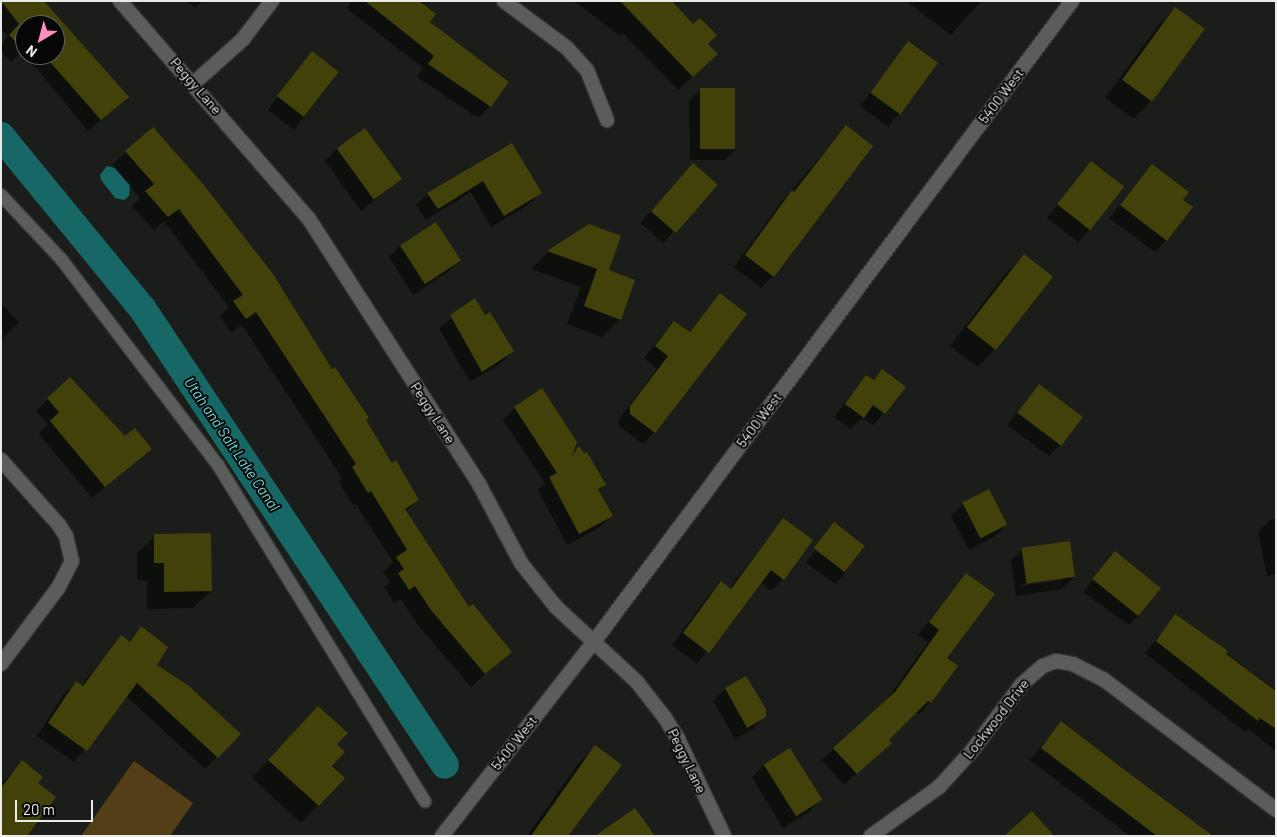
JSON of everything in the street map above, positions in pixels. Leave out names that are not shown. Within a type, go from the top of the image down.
[{"type":"street","name":"Peggy Lane","points":[[120,1],[194,83],[309,219],[479,484],[521,562],[556,606],[593,643],[637,682],[665,718],[678,739],[724,836]]},
{"type":"street","points":[[194,83],[243,39],[272,1]]},
{"type":"street","points":[[504,1],[567,48],[587,70],[607,120]]},
{"type":"street","name":"5400 West","points":[[442,836],[593,643],[1072,1]]},
{"type":"street","points":[[1,460],[59,525],[66,536],[72,561],[58,588],[1,664]]},
{"type":"street","name":"Lockwood Drive","points":[[871,836],[939,787],[971,752],[1022,684],[1044,666],[1056,661],[1073,664],[1103,679],[1276,810]]},
{"type":"lane","points":[[1,195],[61,259],[218,465],[425,802]]},
{"type":"shaded area","points":[[134,761],[193,803],[170,836],[81,836]]},
{"type":"water","points":[[107,166],[115,168],[130,185],[129,196],[124,200],[115,198],[101,180],[100,175]]},
{"type":"building","points":[[1,1],[44,1],[56,15],[15,15],[15,19]]},
{"type":"building","points":[[365,1],[419,1],[436,14],[430,22],[509,82],[491,107],[428,64],[434,56]]},
{"type":"building","points":[[620,1],[672,1],[693,24],[700,18],[717,35],[708,44],[718,54],[693,77]]},
{"type":"building","points":[[1175,7],[1205,29],[1152,102],[1122,80]]},
{"type":"building","points":[[65,25],[129,97],[101,120],[53,65],[65,65]]},
{"type":"building","points":[[15,28],[15,41],[9,35]]},
{"type":"building","points":[[908,41],[938,63],[900,115],[870,93]]},
{"type":"building","points":[[312,51],[339,72],[304,117],[277,96]]},
{"type":"building","points":[[700,88],[735,88],[735,149],[700,149]]},
{"type":"building","points":[[846,125],[873,146],[774,277],[745,255],[792,190],[794,192]]},
{"type":"building","points":[[153,127],[203,184],[273,274],[332,369],[335,367],[369,418],[366,420],[392,463],[396,460],[419,500],[405,509],[469,607],[473,604],[512,652],[485,674],[431,610],[415,586],[409,590],[398,573],[404,569],[396,557],[407,550],[371,491],[368,493],[352,467],[356,464],[256,312],[246,319],[233,301],[243,295],[179,209],[168,217],[145,191],[154,184],[125,151]]},
{"type":"building","points":[[365,128],[402,179],[374,200],[337,149]]},
{"type":"building","points":[[512,143],[542,193],[504,216],[483,181],[438,209],[427,193]]},
{"type":"building","points":[[1091,161],[1124,187],[1090,230],[1057,204]]},
{"type":"building","points":[[693,163],[718,185],[676,233],[651,211]]},
{"type":"building","points":[[1152,164],[1189,192],[1183,200],[1193,207],[1167,241],[1120,205]]},
{"type":"building","points":[[436,222],[461,261],[425,284],[400,245]]},
{"type":"building","points":[[589,224],[621,236],[609,270],[635,280],[621,320],[584,306],[597,269],[547,251]]},
{"type":"building","points":[[1024,254],[1053,277],[996,350],[967,327]]},
{"type":"building","points":[[720,293],[747,314],[655,433],[630,414],[630,406],[668,356],[655,346],[674,321],[690,332]]},
{"type":"building","points":[[475,298],[485,315],[490,312],[514,351],[482,372],[450,315]]},
{"type":"building","points":[[882,369],[906,387],[885,414],[873,405],[864,418],[845,404],[866,375],[874,380]]},
{"type":"building","points":[[70,377],[125,436],[135,428],[152,449],[105,487],[50,421],[59,412],[47,398]]},
{"type":"building","points":[[1039,384],[1083,417],[1061,446],[1017,413]]},
{"type":"building","points":[[542,388],[577,442],[572,456],[579,446],[584,453],[587,452],[606,485],[598,489],[613,516],[579,534],[549,477],[557,473],[514,407]]},
{"type":"building","points":[[989,489],[1007,525],[980,538],[962,503]]},
{"type":"building","points":[[783,518],[813,540],[784,580],[771,570],[709,653],[683,633],[721,581],[731,589]]},
{"type":"building","points":[[834,522],[865,546],[844,572],[814,548]]},
{"type":"building","points":[[211,533],[212,591],[164,592],[164,563],[154,563],[154,534]]},
{"type":"building","points":[[1070,541],[1075,577],[1026,583],[1021,548]]},
{"type":"building","points":[[1115,551],[1161,588],[1138,616],[1092,579]]},
{"type":"building","points":[[966,573],[995,594],[947,658],[958,666],[931,703],[928,701],[889,740],[892,743],[857,774],[833,748],[895,692],[939,630],[929,622]]},
{"type":"building","points":[[1175,614],[1228,651],[1226,654],[1276,691],[1276,729],[1260,718],[1258,721],[1156,641]]},
{"type":"building","points":[[141,626],[168,647],[157,665],[189,686],[241,734],[218,758],[137,683],[87,751],[48,723],[76,681],[83,686],[121,635],[130,642]]},
{"type":"building","points":[[746,676],[766,709],[766,717],[747,728],[725,688]]},
{"type":"building","points":[[318,706],[348,733],[337,744],[345,752],[332,766],[345,778],[319,806],[268,760]]},
{"type":"building","points":[[1061,721],[1213,836],[1157,836],[1041,748]]},
{"type":"building","points":[[595,745],[622,765],[568,836],[531,836]]},
{"type":"building","points":[[790,748],[822,800],[796,816],[764,764]]},
{"type":"building","points":[[22,760],[43,777],[38,783],[56,797],[27,836],[1,836],[1,788]]},
{"type":"building","points":[[635,808],[655,836],[595,836]]},
{"type":"building","points":[[1032,811],[1054,836],[1004,836]]},
{"type":"waterway","name":"Utah and Salt Lake Canal","points":[[1,136],[142,308],[445,765]]}]
